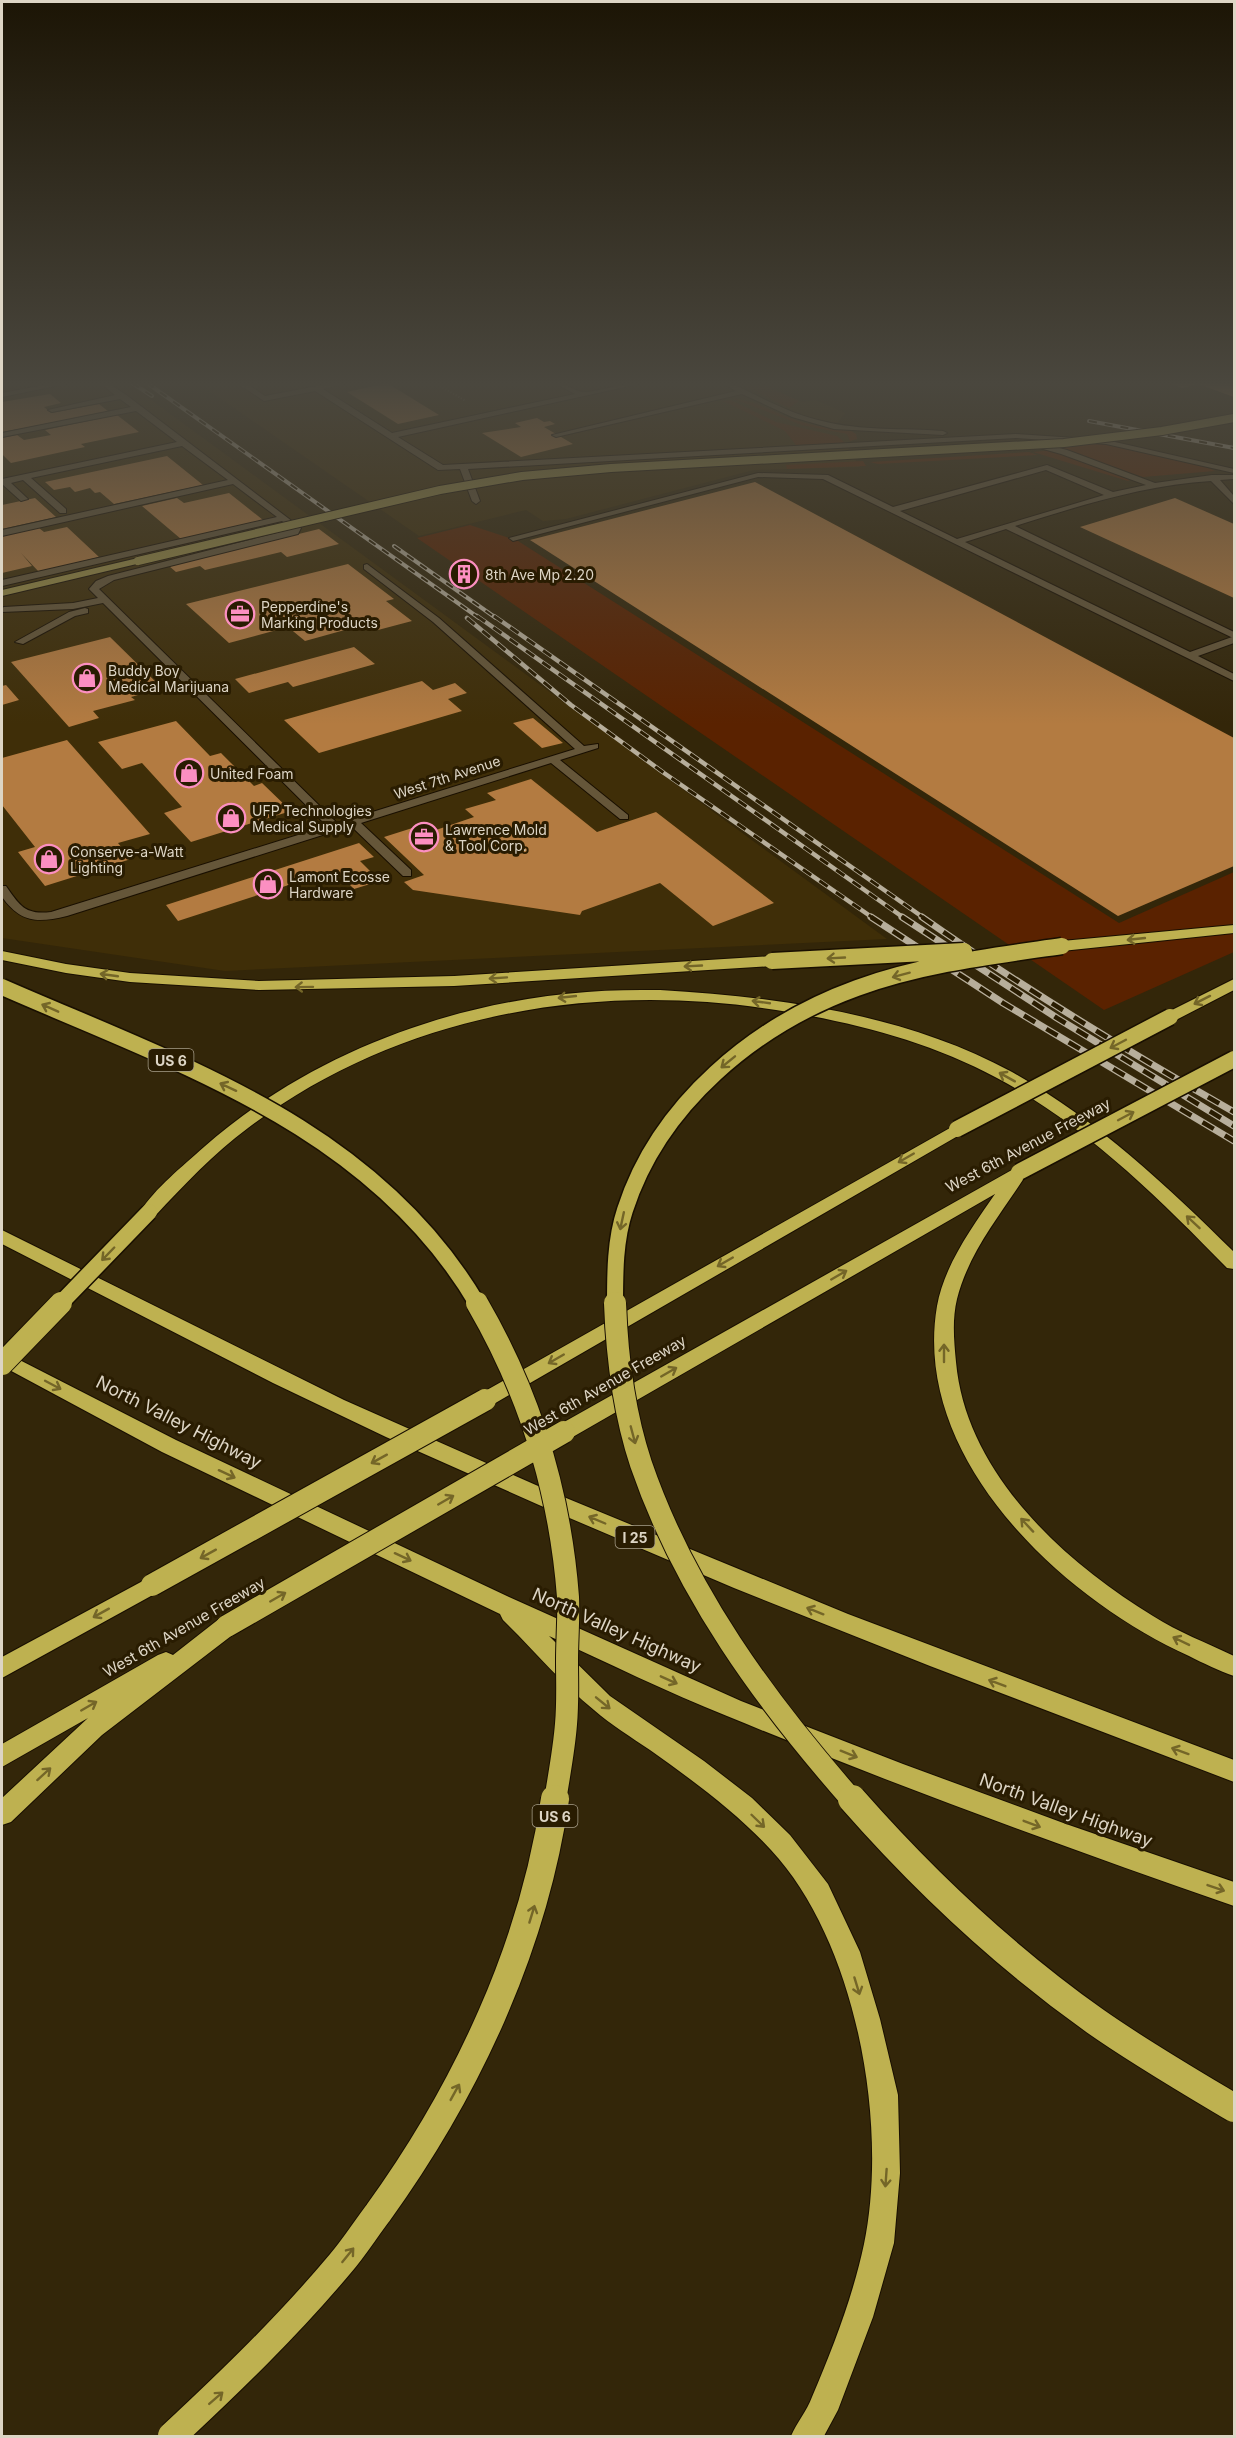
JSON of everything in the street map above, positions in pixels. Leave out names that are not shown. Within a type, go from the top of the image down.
[{"type":"highway","points":[[2,956],[56,967],[138,979],[235,986],[322,987],[1062,946],[1234,929]]},
{"type":"highway","points":[[1062,946],[932,967],[853,990],[810,1008],[784,1023],[740,1053],[705,1083],[666,1128],[646,1158],[631,1189],[623,1215],[617,1251],[615,1293],[624,1394],[647,1479],[667,1527],[695,1582],[749,1671],[783,1717],[845,1792],[948,1898],[1049,1986],[1126,2042],[1234,2108]]},
{"type":"highway","points":[[2,1668],[485,1400],[957,1129],[1234,984]]},
{"type":"highway","name":"US 6","points":[[2,987],[270,1107],[333,1147],[400,1204],[457,1275],[490,1326],[513,1371],[544,1452],[565,1557],[568,1682],[559,1791],[552,1833],[531,1918],[495,2014],[475,2056],[429,2138],[393,2195],[353,2249],[294,2320],[224,2391],[172,2436]]},
{"type":"highway","points":[[2,1364],[198,1161],[246,1121],[288,1093],[375,1049],[462,1018],[524,1003],[592,995],[663,993],[748,1000],[822,1012],[889,1028],[964,1056],[1019,1084],[1093,1134],[1154,1186],[1234,1263]]},
{"type":"highway","name":"West 6th Avenue Freeway","points":[[2,1756],[1019,1172],[1234,1059]]},
{"type":"highway","points":[[1019,1172],[966,1254],[948,1300],[944,1322],[945,1381],[962,1432],[984,1471],[1014,1511],[1081,1577],[1145,1623],[1234,1666]]},
{"type":"highway","points":[[2,1223],[54,1263]]},
{"type":"highway","name":"I 25","points":[[2,1236],[306,1390],[448,1456],[877,1636],[1234,1771]]},
{"type":"highway","name":"North Valley Highway","points":[[2,1358],[169,1446],[501,1604],[733,1708],[897,1773],[1066,1836],[1234,1894]]},
{"type":"highway","points":[[501,1604],[602,1703],[727,1794],[781,1843],[819,1893],[847,1952],[867,2019],[884,2096],[886,2173],[879,2242],[858,2317],[823,2410],[807,2436]]},
{"type":"highway","points":[[2,1814],[94,1728],[227,1626]]},
{"type":"main road","points":[[2,593],[411,497]]},
{"type":"street","points":[[47,497],[63,511]]},
{"type":"street","points":[[2,532],[162,497]]},
{"type":"street","points":[[255,497],[297,528],[295,532],[120,576],[96,586],[96,591],[335,828]]},
{"type":"street","points":[[474,497],[476,501]]},
{"type":"street","points":[[513,538],[673,497]]},
{"type":"street","points":[[866,497],[1234,678]]},
{"type":"street","points":[[893,510],[940,497]]},
{"type":"street","points":[[956,542],[1106,497]]},
{"type":"street","points":[[2,583],[283,518]]},
{"type":"street","points":[[1007,526],[1234,635]]},
{"type":"street","name":"West 7th Avenue","points":[[2,889],[21,914],[33,917],[63,913],[588,748],[436,620],[367,567]]},
{"type":"street","points":[[4,610],[107,602]]},
{"type":"street","points":[[20,642],[72,614],[107,602]]},
{"type":"street","points":[[1189,656],[1234,640]]},
{"type":"street","points":[[552,759],[624,817]]},
{"type":"street","points":[[353,822],[407,873]]},
{"type":"shaded area","points":[[2,497],[283,497],[887,939],[225,971],[2,938]]},
{"type":"shaded area","points":[[362,497],[651,497],[566,519],[543,521],[526,510],[419,536]]},
{"type":"shaded area","points":[[470,525],[518,541],[1119,923],[1234,872],[1234,952],[1104,1010],[417,538]]},
{"type":"building","points":[[106,497],[148,497],[114,504]]},
{"type":"building","points":[[212,497],[234,497],[263,520],[181,539],[142,506],[177,498],[184,503]]},
{"type":"building","points":[[698,497],[783,497],[1234,738],[1234,866],[1118,916],[530,540]]},
{"type":"building","points":[[35,498],[56,517],[2,529],[2,505]]},
{"type":"building","points":[[1175,498],[1234,524],[1234,598],[1080,527]]},
{"type":"building","points":[[67,527],[99,557],[39,572],[21,553],[32,566],[2,573],[2,534],[3,536],[39,528],[44,532]]},
{"type":"building","points":[[319,529],[339,544],[287,557],[281,552],[205,570],[200,566],[176,572],[169,566]]},
{"type":"building","points":[[348,564],[394,599],[386,601],[412,621],[378,630],[370,623],[305,641],[288,627],[229,643],[186,604]]},
{"type":"building","points":[[110,637],[162,688],[131,697],[135,700],[93,711],[99,718],[69,727],[11,662]]},
{"type":"building","points":[[354,647],[375,664],[293,687],[288,682],[249,693],[235,679]]},
{"type":"building","points":[[422,681],[433,690],[455,683],[467,693],[448,699],[462,711],[319,753],[284,720]]},
{"type":"building","points":[[6,685],[19,700],[2,705],[2,686]]},
{"type":"building","points":[[533,718],[563,743],[542,748],[513,723]]},
{"type":"building","points":[[176,721],[210,756],[221,753],[254,786],[262,783],[291,811],[191,842],[164,813],[182,807],[142,763],[122,769],[98,742]]},
{"type":"building","points":[[67,740],[150,834],[118,843],[131,859],[45,886],[18,852],[35,847],[2,805],[2,758]]},
{"type":"building","points":[[531,779],[597,832],[656,812],[774,903],[713,926],[660,883],[582,911],[580,915],[413,890],[404,882],[424,875],[384,837],[425,824],[433,831],[474,817],[465,809],[496,800],[487,793]]},
{"type":"building","points":[[359,843],[374,857],[360,861],[380,881],[354,889],[335,870],[178,921],[166,905]]},
{"type":"railway","points":[[308,497],[479,618]]},
{"type":"railway","points":[[394,546],[496,618]]},
{"type":"railway","points":[[477,616],[904,918]]},
{"type":"railway","points":[[494,616],[924,918]]},
{"type":"railway","points":[[467,618],[571,705],[664,773],[873,918]]},
{"type":"railway","points":[[871,917],[1003,1003],[1234,1141]]},
{"type":"railway","points":[[902,917],[1057,1018],[1234,1126]]},
{"type":"railway","points":[[922,917],[998,969],[1076,1018],[1234,1112]]},
{"type":"place","name":"8th Ave Mp 2.20","points":[[464,574]]},
{"type":"place","name":"Pepperdine's Marking Products","points":[[240,614]]},
{"type":"place","name":"Buddy Boy Medical Marijuana","points":[[87,678]]},
{"type":"place","name":"United Foam","points":[[189,773]]},
{"type":"place","name":"UFP Technologies Medical Supply","points":[[231,818]]},
{"type":"place","name":"Lawrence Mold & Tool Corp.","points":[[424,837]]},
{"type":"place","name":"Conserve-a-Watt Lighting","points":[[49,859]]},
{"type":"place","name":"Lamont Ecosse Hardware","points":[[268,884]]}]
